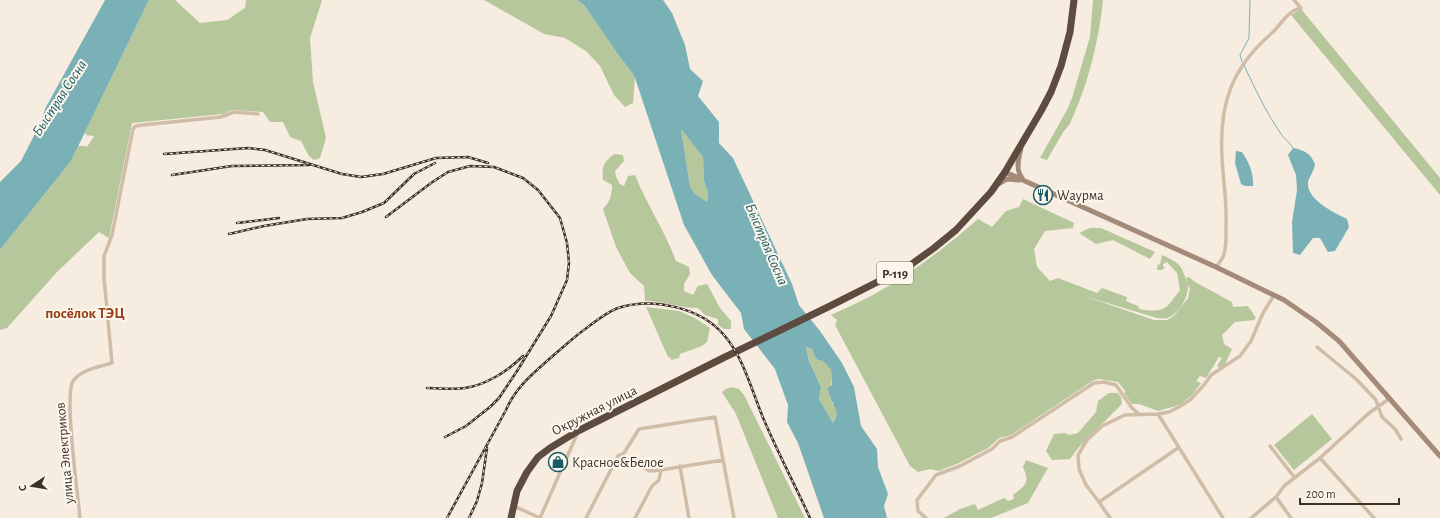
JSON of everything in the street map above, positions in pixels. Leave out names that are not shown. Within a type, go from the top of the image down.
[{"type":"highway","name":"Р-119","points":[[996,185],[1022,145],[1051,92],[1070,32],[1074,0]]},
{"type":"highway","name":"Окружная улица","points":[[511,518],[513,505],[521,483],[532,464],[550,448],[578,432],[723,358],[909,266],[956,230],[996,185]]},
{"type":"main road","points":[[1022,145],[1017,168],[1019,174],[1024,180]]},
{"type":"main road","points":[[1005,172],[1216,267],[1284,300],[1316,322],[1339,341],[1440,456]]},
{"type":"main road","points":[[996,185],[1006,179],[1024,180]]},
{"type":"street","points":[[1216,267],[1223,257],[1225,244],[1227,207],[1222,156],[1222,115],[1227,96],[1240,70],[1256,47],[1275,30],[1290,13],[1301,8],[1294,0]]},
{"type":"street","name":"улица Электриков","points":[[80,518],[71,422],[70,390],[73,381],[86,370],[112,363],[104,278],[104,256],[112,235],[133,130],[136,126],[221,117],[234,112],[258,114]]},
{"type":"street","points":[[1110,518],[1086,485],[1079,469],[1078,455],[1088,440],[1102,426],[1125,415],[1158,414],[1169,412],[1179,408],[1190,400],[1211,375],[1240,356],[1251,341],[1263,313],[1274,295]]},
{"type":"street","points":[[1317,347],[1356,379],[1376,400],[1382,417],[1395,429],[1401,439]]},
{"type":"street","points":[[926,518],[918,511],[917,500],[936,475],[960,466],[992,449],[1000,441],[1012,438],[1094,383],[1104,382],[1116,385],[1132,408],[1140,415]]},
{"type":"street","points":[[1251,518],[1276,498],[1284,486],[1320,458],[1368,414],[1390,398]]},
{"type":"street","points":[[1158,414],[1223,518]]},
{"type":"street","points":[[586,518],[620,456],[624,453],[639,429],[715,417],[734,518]]},
{"type":"street","points":[[513,505],[540,518],[578,432]]},
{"type":"street","points":[[1270,446],[1295,478]]},
{"type":"street","points":[[1099,502],[1178,448]]},
{"type":"street","points":[[620,456],[650,471],[723,460]]},
{"type":"street","points":[[1320,458],[1374,518]]},
{"type":"street","points":[[680,466],[689,518]]},
{"type":"street","points":[[635,518],[652,486],[659,480],[661,470]]},
{"type":"street","points":[[1276,498],[1291,518]]},
{"type":"green space","points":[[149,0],[175,0],[200,23],[227,20],[245,8],[246,0],[322,0],[310,38],[313,82],[326,138],[320,158],[314,160],[309,156],[301,141],[290,137],[283,122],[270,122],[263,112],[232,110],[223,114],[132,123],[109,238],[99,232],[57,272],[7,328],[0,330],[0,250],[71,161],[78,146],[87,147],[94,136],[86,135],[85,132]]},
{"type":"green space","points":[[484,0],[577,0],[584,5],[617,53],[635,75],[633,103],[625,107],[614,95],[600,66],[586,51],[565,38],[544,34]]},
{"type":"green space","points":[[1093,0],[1103,0],[1096,46],[1083,93],[1070,124],[1062,134],[1047,160],[1040,158],[1067,110],[1072,98],[1090,37]]},
{"type":"green space","points":[[1301,9],[1440,178],[1440,195],[1291,15]]},
{"type":"green space","points":[[681,129],[703,157],[704,181],[708,193],[707,202],[694,193],[690,186]]},
{"type":"green space","points":[[614,154],[623,155],[624,161],[615,171],[616,177],[620,184],[624,186],[628,176],[635,175],[667,239],[676,261],[689,267],[690,274],[684,284],[684,291],[693,295],[698,286],[707,284],[720,308],[731,321],[731,329],[724,329],[718,325],[718,319],[705,315],[698,308],[645,301],[644,286],[630,273],[616,247],[603,209],[610,198],[612,185],[603,180],[603,168],[605,162]]},
{"type":"green space","points":[[1023,199],[1074,223],[1073,228],[1045,231],[1034,249],[1037,267],[1050,281],[1058,278],[1097,293],[1102,288],[1127,297],[1126,301],[1138,306],[1139,309],[1154,311],[1159,310],[1167,306],[1180,290],[1177,273],[1167,262],[1163,264],[1165,268],[1162,270],[1157,270],[1158,264],[1160,265],[1162,255],[1180,266],[1188,285],[1186,278],[1189,277],[1195,282],[1232,302],[1233,307],[1248,306],[1256,318],[1254,320],[1235,322],[1222,335],[1224,344],[1232,349],[1225,364],[1219,368],[1217,366],[1222,358],[1219,357],[1206,378],[1200,376],[1196,381],[1201,383],[1192,395],[1181,404],[1158,411],[1139,404],[1132,404],[1124,393],[1126,392],[1118,382],[1100,379],[1094,380],[1011,435],[999,438],[988,448],[959,463],[939,471],[930,469],[918,472],[910,466],[835,325],[837,320],[831,315],[882,290],[911,272],[978,219],[992,227],[1006,211],[1019,207]],"holes":[[[1188,285],[1190,288],[1188,298],[1174,316],[1167,320],[1154,320],[1084,296],[1157,318],[1167,318],[1179,309],[1187,294]]]},
{"type":"green space","points":[[1090,228],[1101,228],[1155,252],[1150,259],[1113,240],[1096,244],[1079,233]]},
{"type":"green space","points":[[646,307],[679,311],[695,318],[710,328],[707,342],[702,346],[680,354],[679,358],[671,360],[671,358],[668,357]]},
{"type":"green space","points":[[806,347],[812,349],[815,357],[818,360],[823,361],[831,370],[832,403],[837,409],[837,415],[833,423],[819,399],[821,387],[809,361]]},
{"type":"green space","points":[[731,387],[739,389],[744,395],[805,518],[778,518],[736,414],[722,392]]},
{"type":"green space","points":[[1109,393],[1118,393],[1121,397],[1122,404],[1079,447],[1070,459],[1052,460],[1046,451],[1054,434],[1065,433],[1069,435],[1078,433],[1096,412],[1098,401]]},
{"type":"green space","points":[[1312,414],[1332,439],[1294,470],[1274,445]]},
{"type":"green space","points":[[1026,460],[1048,468],[1028,503],[991,518],[944,518],[960,509],[975,504],[978,510],[1004,498],[1008,501],[1014,499],[1013,495],[1026,483],[1023,467]]},
{"type":"water","name":"Быстрая Сосна","points":[[105,0],[149,0],[71,161],[0,250],[0,182],[21,161],[39,126],[46,107]]},
{"type":"water","name":"Быстрая Сосна","points":[[577,0],[663,0],[672,13],[685,45],[690,69],[703,81],[698,96],[719,122],[719,143],[733,158],[792,284],[799,305],[820,331],[842,363],[854,387],[861,426],[877,449],[878,467],[888,494],[884,506],[887,518],[824,518],[798,443],[787,422],[788,405],[775,369],[744,329],[741,313],[712,275],[684,225],[634,75],[584,5]],"holes":[[[681,129],[703,157],[704,181],[708,193],[707,202],[694,193],[690,186]],[[806,347],[812,349],[815,357],[818,360],[823,361],[831,370],[832,385],[828,388],[837,414],[833,423],[819,399],[821,387],[809,361]]]},
{"type":"water","points":[[1293,148],[1307,153],[1314,161],[1314,169],[1308,182],[1312,195],[1322,205],[1347,219],[1349,227],[1335,251],[1328,252],[1320,238],[1313,238],[1300,255],[1293,253],[1292,222],[1297,190],[1296,175],[1288,155]]},
{"type":"water","points":[[1236,151],[1242,152],[1247,160],[1252,173],[1253,186],[1245,186],[1241,184],[1235,163]]},
{"type":"waterway","points":[[1242,62],[1240,55],[1249,38],[1250,0]]},
{"type":"waterway","points":[[1244,65],[1270,117],[1281,134],[1293,148]]},
{"type":"railway","points":[[164,154],[248,148],[265,150],[342,174],[361,177],[383,174],[436,158],[468,157],[488,163]]},
{"type":"railway","points":[[229,234],[264,226],[307,219],[342,218],[362,212],[384,203],[414,174],[435,163]]},
{"type":"railway","points":[[172,175],[232,166],[309,165]]},
{"type":"railway","points":[[386,217],[448,172],[470,166],[494,167],[523,178],[538,190],[560,218],[567,243],[569,263],[567,280],[551,316],[517,371],[499,398],[490,407],[466,426],[445,437]]},
{"type":"railway","points":[[237,223],[279,218]]},
{"type":"railway","points":[[447,518],[510,401],[527,379],[575,337],[606,314],[618,308],[646,304],[660,304],[675,307],[702,317],[714,325],[731,344],[747,376],[769,432],[810,518]]},
{"type":"railway","points":[[427,388],[460,389],[481,384],[504,372],[523,356]]},
{"type":"railway","points":[[469,518],[477,501],[482,483],[487,448]]},
{"type":"place","name":"Wаурма","points":[[1043,195]]},
{"type":"place","name":"Красное&Белое","points":[[558,462]]},
{"type":"district","name":"посёлок ТЭЦ","points":[[85,313]]}]
